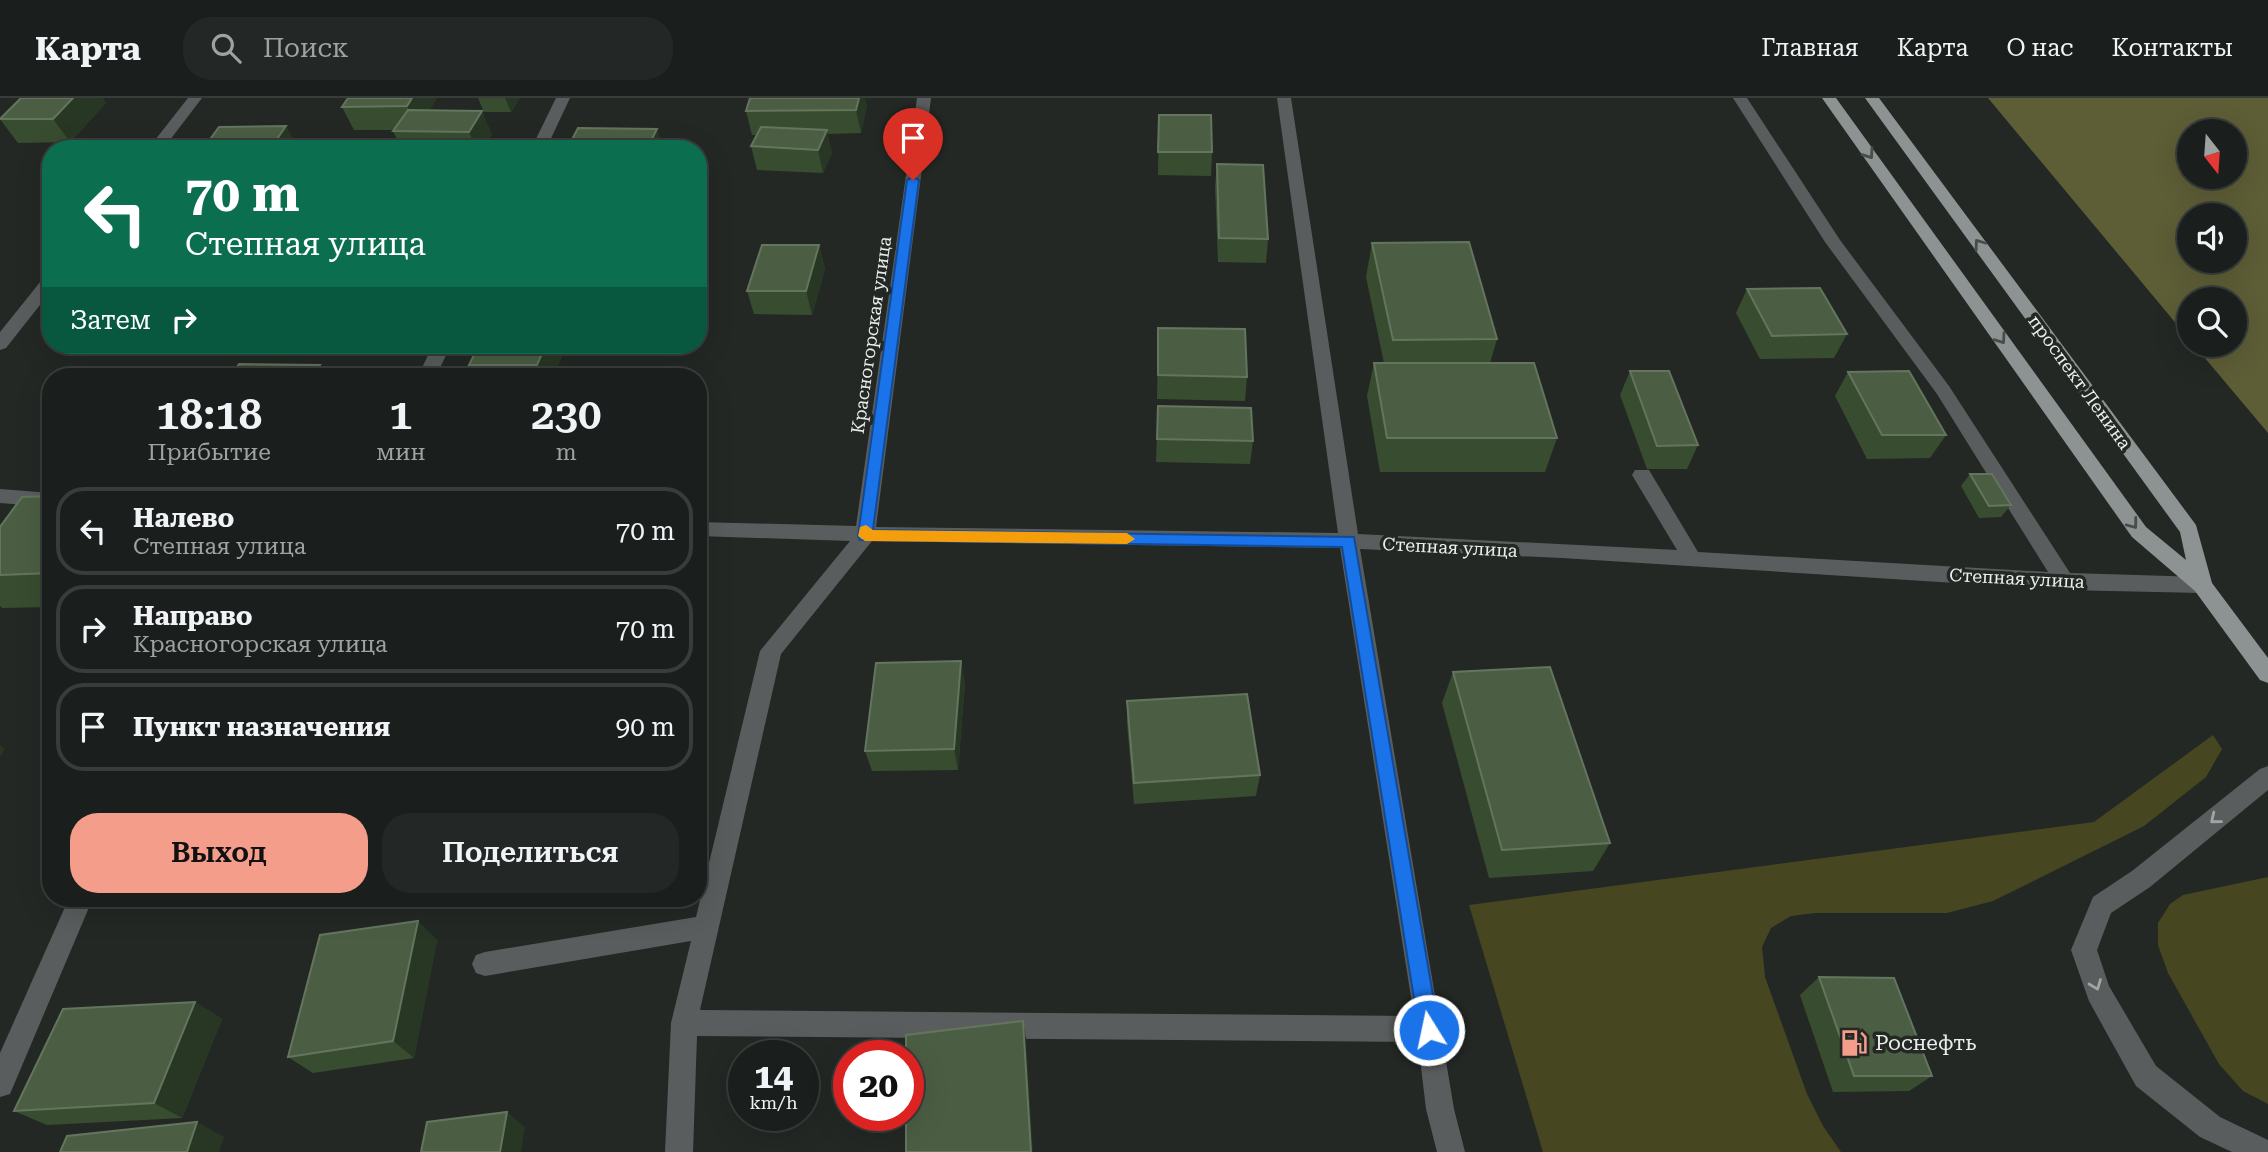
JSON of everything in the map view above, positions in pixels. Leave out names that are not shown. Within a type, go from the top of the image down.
[{"type":"main road","points":[[1829,98],[2139,532],[2202,585]]},
{"type":"main road","name":"проспект Ленина","points":[[1872,98],[2189,530],[2202,585],[2268,674]]},
{"type":"street","points":[[162,140],[195,98]]},
{"type":"street","points":[[543,140],[564,98]]},
{"type":"street","name":"Красногорская улица","points":[[865,536],[924,98]]},
{"type":"street","points":[[1284,98],[1349,541],[1440,1109],[1451,1152]]},
{"type":"street","points":[[1740,98],[1833,243],[1943,390],[2065,582]]},
{"type":"street","points":[[0,344],[42,291]]},
{"type":"street","points":[[1642,475],[1693,560]]},
{"type":"street","points":[[0,496],[42,499]]},
{"type":"street","name":"Степная улица","points":[[707,529],[865,536],[1349,541],[2065,582],[2202,585]]},
{"type":"street","points":[[679,1152],[684,1023],[771,651],[865,536]]},
{"type":"street","points":[[2262,1152],[2210,1127],[2146,1076],[2098,992],[2084,950],[2102,905],[2141,879],[2268,776]]},
{"type":"street","points":[[0,1084],[77,907]]},
{"type":"street","points":[[485,964],[706,927]]},
{"type":"street","points":[[684,1023],[1429,1030]]},
{"type":"shaded area","points":[[2213,735],[2222,749],[2206,777],[2144,826],[1993,901],[1947,913],[1815,913],[1791,916],[1771,928],[1762,947],[1765,977],[1807,1094],[1823,1126],[1841,1152],[1543,1152],[1469,905],[2094,822]]},
{"type":"shaded area","points":[[2268,877],[2268,1104],[2243,1091],[2219,1064],[2168,973],[2158,945],[2158,923],[2170,904],[2183,895]]},
{"type":"green space","points":[[1988,98],[2268,98],[2268,433],[2204,357],[2247,357],[2247,287],[2177,287],[2177,325]]},
{"type":"building","points":[[21,98],[73,98],[53,119],[0,119]]},
{"type":"building","points":[[348,98],[412,98],[407,106],[342,107]]},
{"type":"building","points":[[750,98],[859,98],[856,110],[746,111]]},
{"type":"building","points":[[408,110],[482,111],[469,132],[393,131]]},
{"type":"building","points":[[1159,115],[1211,115],[1212,152],[1158,152]]},
{"type":"building","points":[[286,126],[276,140],[210,140],[219,127]]},
{"type":"building","points":[[761,127],[827,130],[818,150],[751,146]]},
{"type":"building","points":[[578,128],[657,129],[652,140],[572,140]]},
{"type":"building","points":[[1217,164],[1263,165],[1268,239],[1219,238]]},
{"type":"building","points":[[1469,242],[1497,339],[1393,340],[1372,243]]},
{"type":"building","points":[[762,245],[819,245],[806,291],[747,291]]},
{"type":"building","points":[[1820,288],[1847,334],[1772,336],[1747,289]]},
{"type":"building","points":[[1158,328],[1245,329],[1247,377],[1158,375]]},
{"type":"building","points":[[474,354],[542,354],[537,365],[469,365]]},
{"type":"building","points":[[1374,363],[1534,363],[1557,438],[1387,438]]},
{"type":"building","points":[[239,364],[320,365],[318,368],[236,368]]},
{"type":"building","points":[[1630,371],[1669,371],[1698,445],[1657,446]]},
{"type":"building","points":[[1909,371],[1946,435],[1882,435],[1848,372]]},
{"type":"building","points":[[1158,406],[1251,408],[1253,441],[1157,439]]},
{"type":"building","points":[[1970,474],[1992,474],[2011,505],[1989,506]]},
{"type":"building","points":[[42,496],[42,573],[0,575],[0,527],[22,497]]},
{"type":"building","points":[[961,661],[954,749],[865,751],[876,663]]},
{"type":"building","points":[[1550,667],[1610,843],[1502,850],[1453,672]]},
{"type":"building","points":[[1247,694],[1260,775],[1134,783],[1127,701]]},
{"type":"building","points":[[418,921],[393,1041],[288,1057],[320,935]]},
{"type":"building","points":[[1819,977],[1894,978],[1932,1076],[1854,1076]]},
{"type":"building","points":[[195,1002],[154,1103],[14,1111],[63,1009]]},
{"type":"building","points":[[1023,1021],[1031,1152],[906,1152],[906,1131],[924,1131],[924,1040],[906,1040],[906,1035]]},
{"type":"building","points":[[507,1112],[500,1152],[421,1152],[427,1122]]},
{"type":"building","points":[[197,1122],[187,1152],[60,1152],[67,1136]]},
{"type":"slow traffic","points":[[866,530],[865,536],[1127,539]]},
{"type":"place","name":"Роснефть","points":[[1854,1043]]},
{"type":"route","points":[[913,180],[865,536],[1349,541],[1429,1030]]}]
